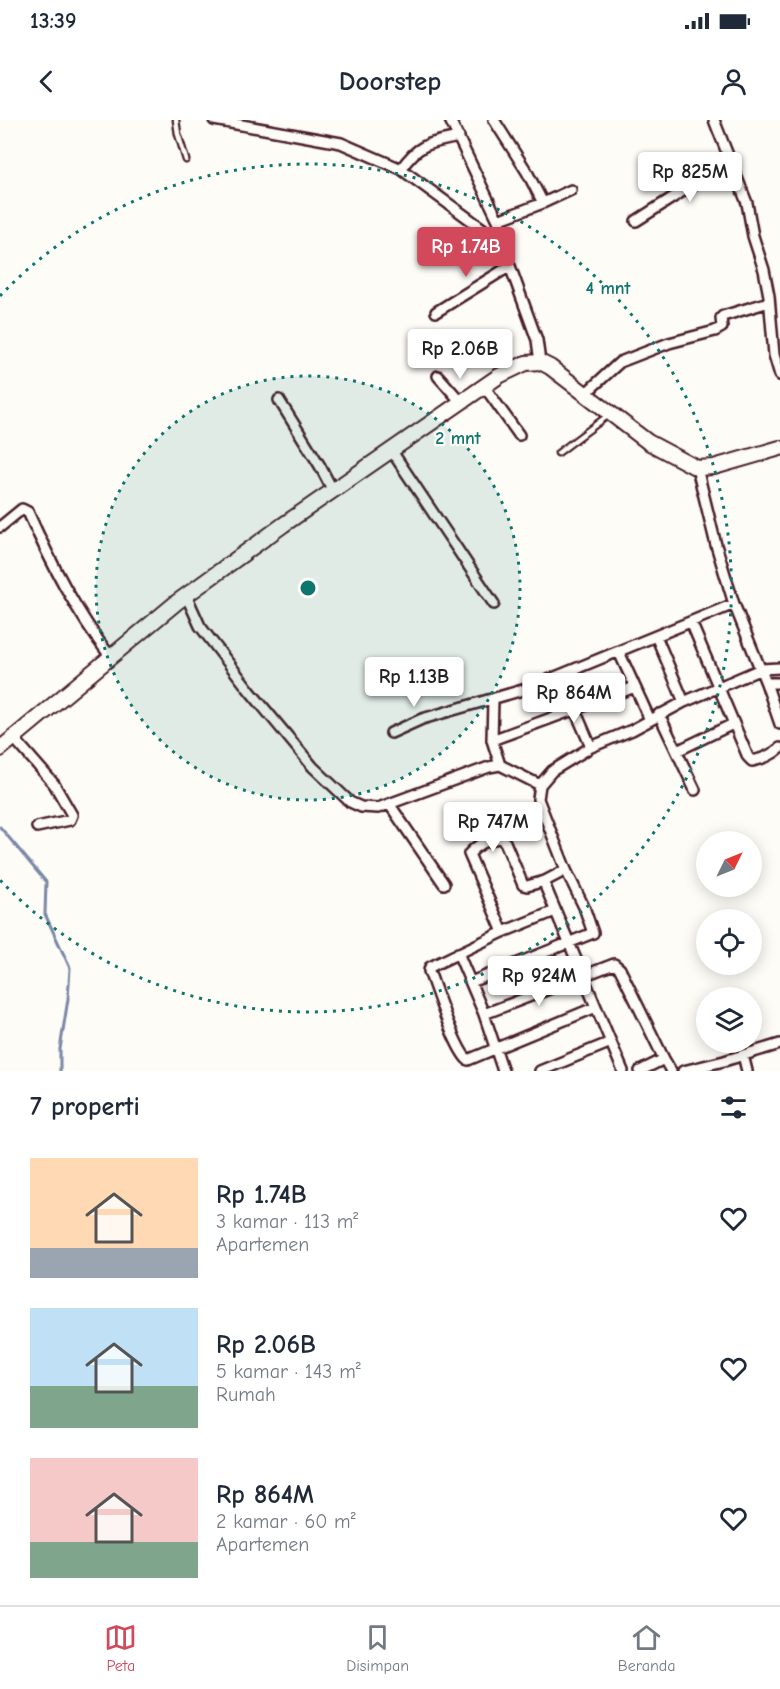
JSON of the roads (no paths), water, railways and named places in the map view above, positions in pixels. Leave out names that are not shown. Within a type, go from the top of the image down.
[{"type":"street","points":[[214,120],[341,143],[401,169],[474,221],[501,250],[510,266],[537,340],[540,362]]},
{"type":"street","points":[[450,120],[498,220],[504,237],[501,250]]},
{"type":"street","points":[[494,120],[527,172],[543,203]]},
{"type":"street","points":[[714,120],[747,203],[753,236],[764,270],[774,355],[780,375]]},
{"type":"street","points":[[401,169],[413,152],[422,146],[459,137]]},
{"type":"street","points":[[636,221],[730,161]]},
{"type":"street","points":[[498,220],[571,190]]},
{"type":"street","points":[[436,312],[510,266]]},
{"type":"street","points":[[585,394],[620,362],[669,344],[715,332],[722,327],[723,316],[769,302]]},
{"type":"street","points":[[0,749],[186,595],[484,386],[526,363],[540,362],[550,367],[648,442],[697,468],[714,467],[780,448]]},
{"type":"street","points":[[438,376],[461,402]]},
{"type":"street","points":[[484,386],[519,435]]},
{"type":"street","points":[[279,400],[333,491]]},
{"type":"street","points":[[391,450],[494,604]]},
{"type":"street","points":[[697,468],[716,545],[734,604],[761,669],[780,724]]},
{"type":"street","points":[[0,527],[22,509],[28,512],[51,564],[90,630],[110,656]]},
{"type":"street","points":[[186,595],[200,626],[222,655],[321,775],[350,802],[361,807],[378,808],[500,765],[540,785]]},
{"type":"street","points":[[391,733],[422,719],[526,689],[734,604]]},
{"type":"street","points":[[691,622],[743,749],[752,761],[767,757],[780,748]]},
{"type":"street","points":[[656,636],[684,702]]},
{"type":"street","points":[[619,652],[650,720]]},
{"type":"street","points":[[471,982],[570,944],[594,931],[566,870],[538,799],[540,785],[552,771],[591,747],[632,730],[684,702],[761,669],[780,668]]},
{"type":"street","points":[[766,683],[780,683]]},
{"type":"street","points":[[492,740],[635,687]]},
{"type":"street","points":[[493,700],[492,740],[500,765]]},
{"type":"street","points":[[575,710],[591,747]]},
{"type":"street","points":[[659,714],[695,790]]},
{"type":"street","points":[[676,751],[733,724]]},
{"type":"street","points":[[13,737],[54,784],[72,815],[70,820],[37,827]]},
{"type":"street","points":[[390,805],[444,884]]},
{"type":"street","points":[[503,932],[472,860],[470,854],[473,850],[488,841],[500,838],[505,842],[523,885],[527,886],[545,881],[566,870]]},
{"type":"street","points":[[545,881],[555,911],[623,1071]]},
{"type":"street","points":[[555,911],[503,932],[429,969],[440,1004],[468,1060],[596,1007]]},
{"type":"street","points":[[458,953],[484,1014],[503,1071]]},
{"type":"street","points":[[484,1014],[611,965],[618,966],[670,1071]]},
{"type":"street","points":[[540,1071],[611,1042]]},
{"type":"street","points":[[683,1071],[780,1044]]},
{"type":"street","points":[[743,1055],[747,1071]]},
{"type":"street","points":[[639,1071],[664,1059]]},
{"type":"lane","points":[[176,120],[186,160]]},
{"type":"lane","points":[[558,453],[610,414]]},
{"type":"waterway","points":[[0,827],[46,882],[45,914],[70,968],[68,999],[60,1049],[60,1071]]}]
